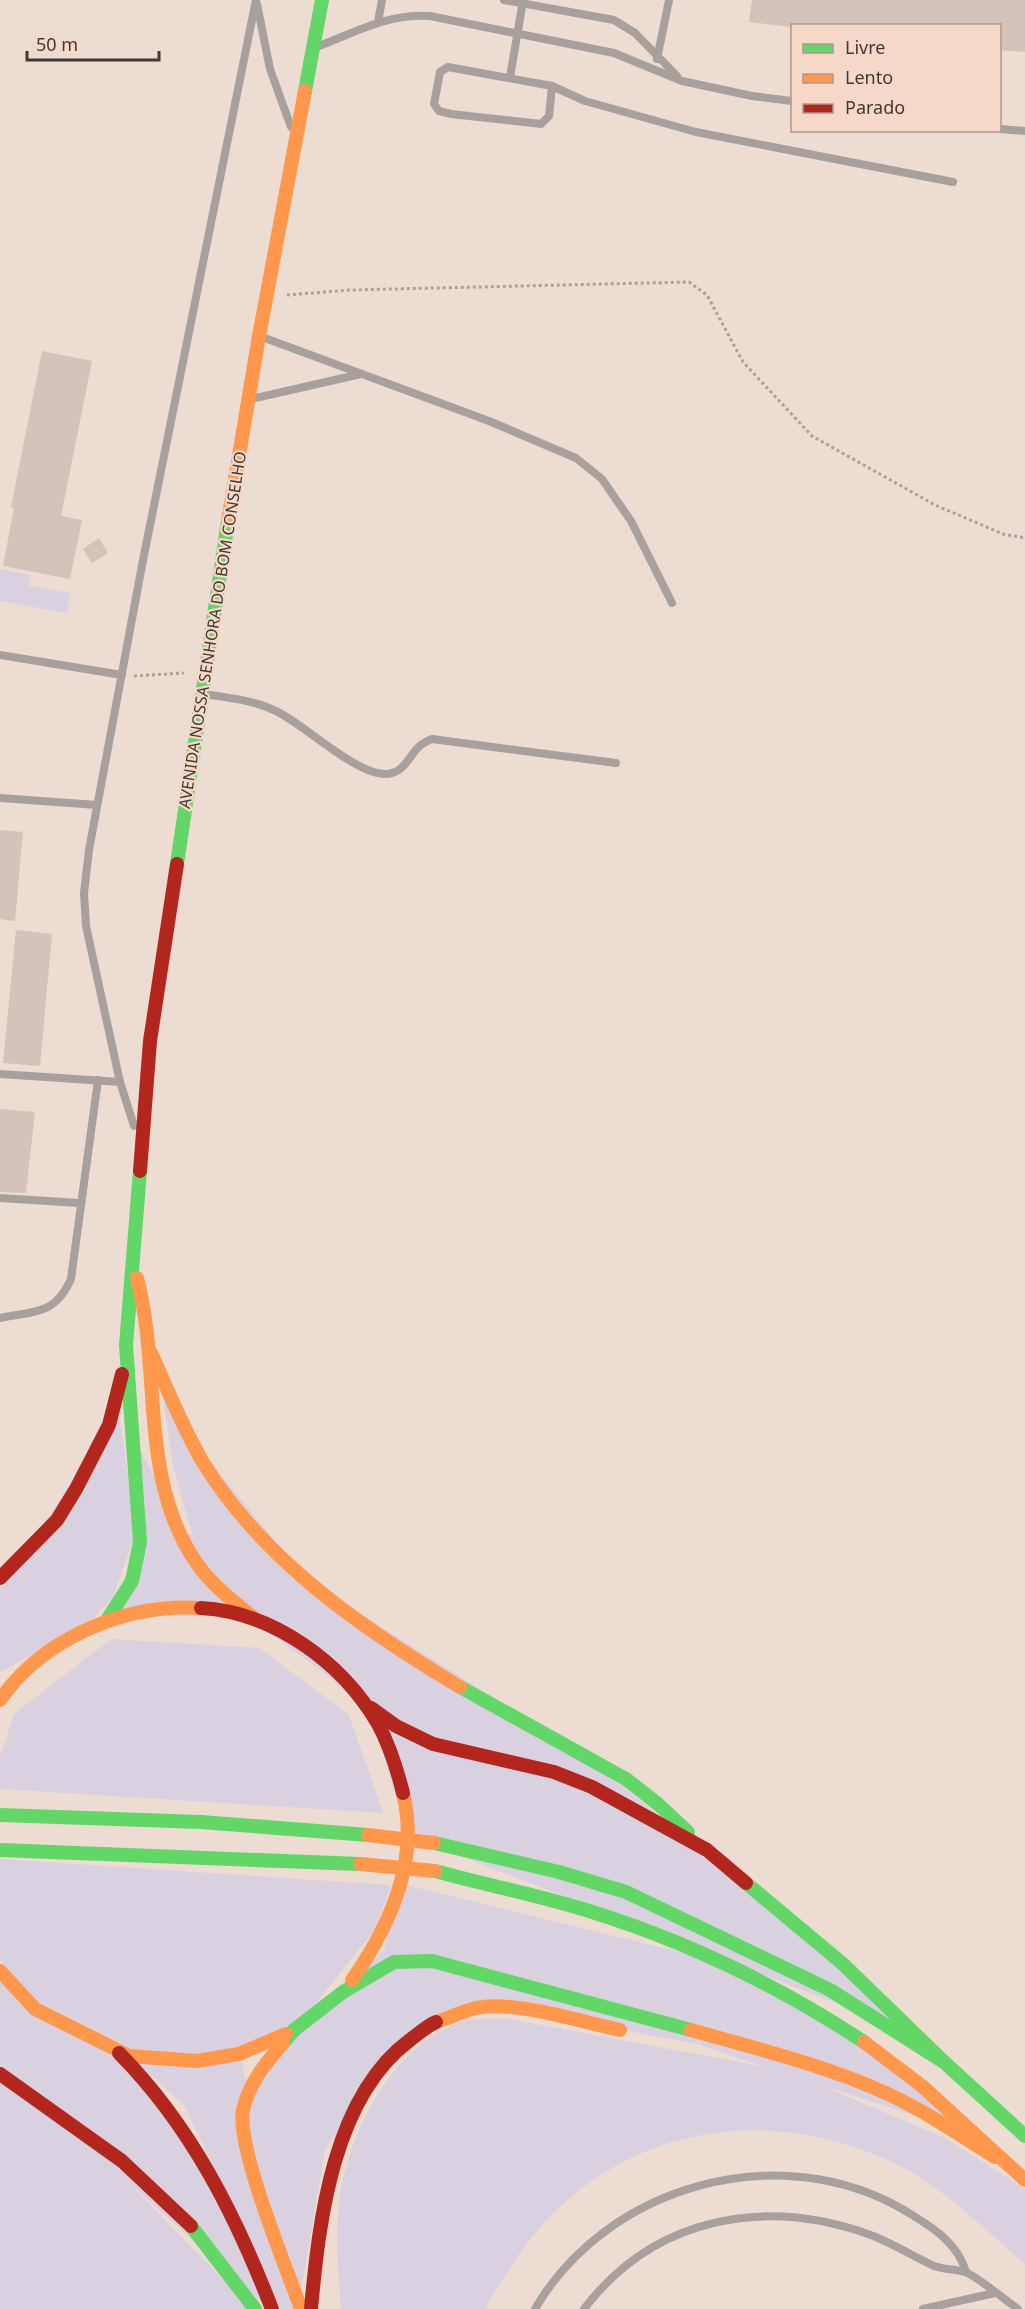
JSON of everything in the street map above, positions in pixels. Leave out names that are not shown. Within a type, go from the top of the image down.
[{"type":"main road","name":"AVENIDA NOSSA SENHORA DO BOM CONSELHO","points":[[127,1356],[131,1263],[150,1041],[204,672],[248,400],[322,0]]},
{"type":"main road","points":[[131,1263],[147,1316],[152,1353],[152,1405],[164,1486],[176,1525],[212,1582],[254,1619],[318,1653],[369,1706],[396,1726],[433,1744],[554,1772],[592,1787],[707,1850]]},
{"type":"main road","points":[[152,1353],[184,1425],[213,1479],[258,1534],[283,1560],[348,1614],[419,1661],[524,1724],[627,1780],[647,1794],[707,1850],[843,1964],[920,2036],[944,2062],[1025,2136]]},
{"type":"main road","points":[[0,1578],[57,1520],[76,1490],[109,1425],[127,1356]]},
{"type":"main road","points":[[107,1620],[132,1581],[141,1542],[127,1356]]},
{"type":"main road","points":[[0,1679],[51,1648],[107,1620],[156,1608],[205,1608],[254,1619]]},
{"type":"main road","points":[[0,1700],[7,1689],[51,1648]]},
{"type":"main road","points":[[343,1992],[379,1942],[401,1884],[407,1836],[405,1798],[396,1762],[369,1706]]},
{"type":"main road","points":[[0,1815],[201,1822],[368,1834],[434,1843],[559,1872],[626,1892],[830,1990],[944,2062]]},
{"type":"main road","points":[[0,1851],[196,1856],[360,1864],[435,1871],[590,1912],[655,1934],[725,1963],[798,2003],[886,2057],[955,2115],[995,2157]]},
{"type":"main road","points":[[301,2309],[254,2175],[244,2130],[243,2111],[257,2073],[294,2030],[343,1992],[394,1962],[432,1961],[530,1984],[798,2060],[886,2093],[916,2108],[995,2157],[1025,2180]]},
{"type":"main road","points":[[0,1971],[35,2010],[119,2053],[153,2085],[180,2124],[246,2243],[272,2309]]},
{"type":"main road","points":[[311,2309],[320,2223],[333,2162],[358,2104],[390,2056],[419,2032],[449,2017],[477,2008],[515,2009],[631,2032]]},
{"type":"main road","points":[[119,2053],[196,2061],[239,2054],[294,2030]]},
{"type":"main road","points":[[685,2043],[721,2048],[734,2043]]},
{"type":"main road","points":[[0,2074],[83,2131],[169,2205],[205,2242],[255,2309]]},
{"type":"lane","points":[[256,0],[279,98],[296,138]]},
{"type":"lane","points":[[141,1145],[120,1082],[86,926],[84,893],[122,675],[256,0]]},
{"type":"lane","points":[[378,22],[382,0]]},
{"type":"lane","points":[[504,0],[614,20],[635,33],[682,81]]},
{"type":"lane","points":[[654,68],[669,0]]},
{"type":"lane","points":[[510,77],[523,2]]},
{"type":"lane","points":[[312,49],[378,22],[405,15],[430,16],[614,53],[682,81],[752,96],[791,101]]},
{"type":"lane","points":[[552,86],[549,116],[541,124],[451,114],[439,111],[434,104],[441,72],[448,67],[552,86],[585,101],[696,132],[953,182]]},
{"type":"lane","points":[[1001,129],[1025,131]]},
{"type":"lane","points":[[259,336],[489,422],[576,458],[602,478],[631,520],[672,603]]},
{"type":"lane","points":[[248,400],[361,374]]},
{"type":"lane","points":[[0,655],[122,675]]},
{"type":"lane","points":[[201,693],[255,703],[277,711],[331,748],[376,773],[388,774],[399,771],[405,766],[419,744],[432,739],[616,763]]},
{"type":"lane","points":[[0,798],[98,805]]},
{"type":"lane","points":[[0,1074],[120,1082]]},
{"type":"lane","points":[[0,1318],[49,1309],[62,1296],[71,1279],[98,1080]]},
{"type":"lane","points":[[0,1198],[80,1203]]},
{"type":"lane","points":[[535,2309],[564,2266],[627,2217],[668,2194],[708,2183],[753,2175],[792,2174],[883,2198],[926,2223],[956,2250],[966,2272],[1018,2309]]},
{"type":"lane","points":[[584,2309],[598,2291],[628,2265],[667,2239],[700,2225],[740,2216],[789,2217],[823,2221],[869,2234],[934,2266],[952,2272],[966,2272]]},
{"type":"lane","points":[[923,2309],[995,2293]]},
{"type":"path","points":[[267,297],[351,290],[689,282],[707,295],[743,362],[812,436],[935,506],[1004,534],[1025,538]]},
{"type":"path","points":[[122,675],[204,672]]},
{"type":"shaded area","points":[[0,569],[30,575],[29,586],[70,593],[67,613],[0,601]]},
{"type":"shaded area","points":[[160,1376],[182,1427],[306,1579],[579,1752],[756,1891],[920,2036],[407,1835],[369,1706],[244,1614],[116,1617],[136,1584],[138,1445],[183,1534],[192,1534],[173,1465]]},
{"type":"shaded area","points":[[119,1413],[136,1532],[113,1597],[87,1625],[0,1672],[0,1589]]},
{"type":"shaded area","points":[[111,1639],[259,1648],[349,1715],[383,1813],[0,1789],[0,1756],[14,1714]]},
{"type":"shaded area","points":[[0,1859],[391,1885],[376,1928],[297,2027],[343,1992],[384,1950],[401,1884],[725,1963],[859,2040],[963,2131],[820,2085],[947,2139],[1025,2189],[1025,2264],[945,2195],[892,2162],[839,2142],[786,2132],[734,2131],[683,2139],[634,2157],[589,2183],[549,2218],[514,2262],[486,2309],[341,2309],[338,2209],[346,2169],[355,2142],[366,2115],[381,2089],[419,2046],[442,2030],[473,2019],[509,2019],[765,2067],[697,2044],[516,2010],[477,2008],[449,2017],[419,2032],[390,2056],[325,2149],[299,2303],[269,2212],[296,2309],[281,2309],[184,2105],[129,2056],[35,2009],[0,1959]],"holes":[[[293,2031],[244,2109],[249,2091],[239,2054]]]},
{"type":"shaded area","points":[[0,1980],[114,2058],[173,2106],[269,2309],[0,2066]]},
{"type":"shaded area","points":[[0,2080],[86,2139],[252,2309],[0,2309]]},
{"type":"building","points":[[752,0],[1025,0],[1025,52],[1001,50],[1001,24],[791,24],[791,27],[749,22]]},
{"type":"building","points":[[42,351],[92,361],[61,516],[82,520],[70,579],[3,566],[14,508],[11,507]]},
{"type":"building","points":[[99,538],[108,553],[92,563],[83,549]]},
{"type":"building","points":[[0,830],[23,832],[15,921],[0,919]]},
{"type":"building","points":[[16,930],[52,934],[40,1066],[3,1063]]},
{"type":"building","points":[[0,1109],[35,1112],[26,1193],[0,1192]]},
{"type":"traffic: fast","points":[[305,91],[322,0]]},
{"type":"traffic: fast","points":[[177,864],[228,521]]},
{"type":"traffic: fast","points":[[107,1620],[132,1581],[140,1542],[126,1345],[140,1171]]},
{"type":"traffic: fast","points":[[460,1687],[626,1779],[688,1832]]},
{"type":"traffic: fast","points":[[0,1815],[201,1822],[368,1835]]},
{"type":"traffic: fast","points":[[434,1843],[559,1872],[626,1892],[830,1990],[944,2062],[1025,2136]]},
{"type":"traffic: fast","points":[[0,1850],[360,1864]]},
{"type":"traffic: fast","points":[[435,1871],[570,1905],[661,1936],[765,1984],[864,2042]]},
{"type":"traffic: fast","points":[[746,1883],[843,1964],[944,2062]]},
{"type":"traffic: fast","points":[[283,2043],[294,2030],[343,1992],[394,1962],[432,1961],[691,2030]]},
{"type":"traffic: fast","points":[[191,2226],[255,2309]]},
{"type":"traffic: slow","points":[[228,521],[259,336],[305,91]]},
{"type":"traffic: slow","points":[[137,1278],[149,1351],[159,1462],[167,1498],[179,1532],[198,1565],[217,1587],[254,1618]]},
{"type":"traffic: slow","points":[[151,1353],[196,1451],[229,1499],[256,1532],[286,1562],[352,1617],[460,1687]]},
{"type":"traffic: slow","points":[[0,1700],[18,1678],[39,1659],[63,1642],[88,1629],[144,1612],[173,1608],[201,1608]]},
{"type":"traffic: slow","points":[[352,1980],[378,1938],[398,1892],[408,1843],[403,1793]]},
{"type":"traffic: slow","points":[[368,1835],[434,1843]]},
{"type":"traffic: slow","points":[[360,1864],[435,1871]]},
{"type":"traffic: slow","points":[[0,1971],[35,2009],[129,2056],[196,2061],[239,2054],[286,2034]]},
{"type":"traffic: slow","points":[[436,2022],[476,2008],[492,2006],[528,2009],[620,2030]]},
{"type":"traffic: slow","points":[[691,2030],[791,2058],[840,2074],[888,2094],[995,2157]]},
{"type":"traffic: slow","points":[[864,2042],[922,2086],[1025,2180]]},
{"type":"traffic: slow","points":[[283,2043],[264,2066],[249,2091],[243,2110],[243,2128],[255,2179],[301,2309]]},
{"type":"traffic: jam","points":[[140,1171],[150,1041],[177,864]]},
{"type":"traffic: jam","points":[[0,1578],[57,1520],[76,1489],[109,1425],[122,1374]]},
{"type":"traffic: jam","points":[[201,1608],[254,1619],[303,1644],[325,1661],[363,1701],[378,1724],[393,1758],[403,1793]]},
{"type":"traffic: jam","points":[[371,1708],[396,1726],[433,1744],[554,1772],[592,1787],[707,1850],[746,1883]]},
{"type":"traffic: jam","points":[[311,2309],[319,2237],[326,2200],[335,2162],[347,2127],[363,2094],[384,2064],[410,2040],[436,2022]]},
{"type":"traffic: jam","points":[[119,2053],[168,2110],[209,2173],[243,2239],[272,2309]]},
{"type":"traffic: jam","points":[[0,2074],[122,2161],[191,2226]]}]
